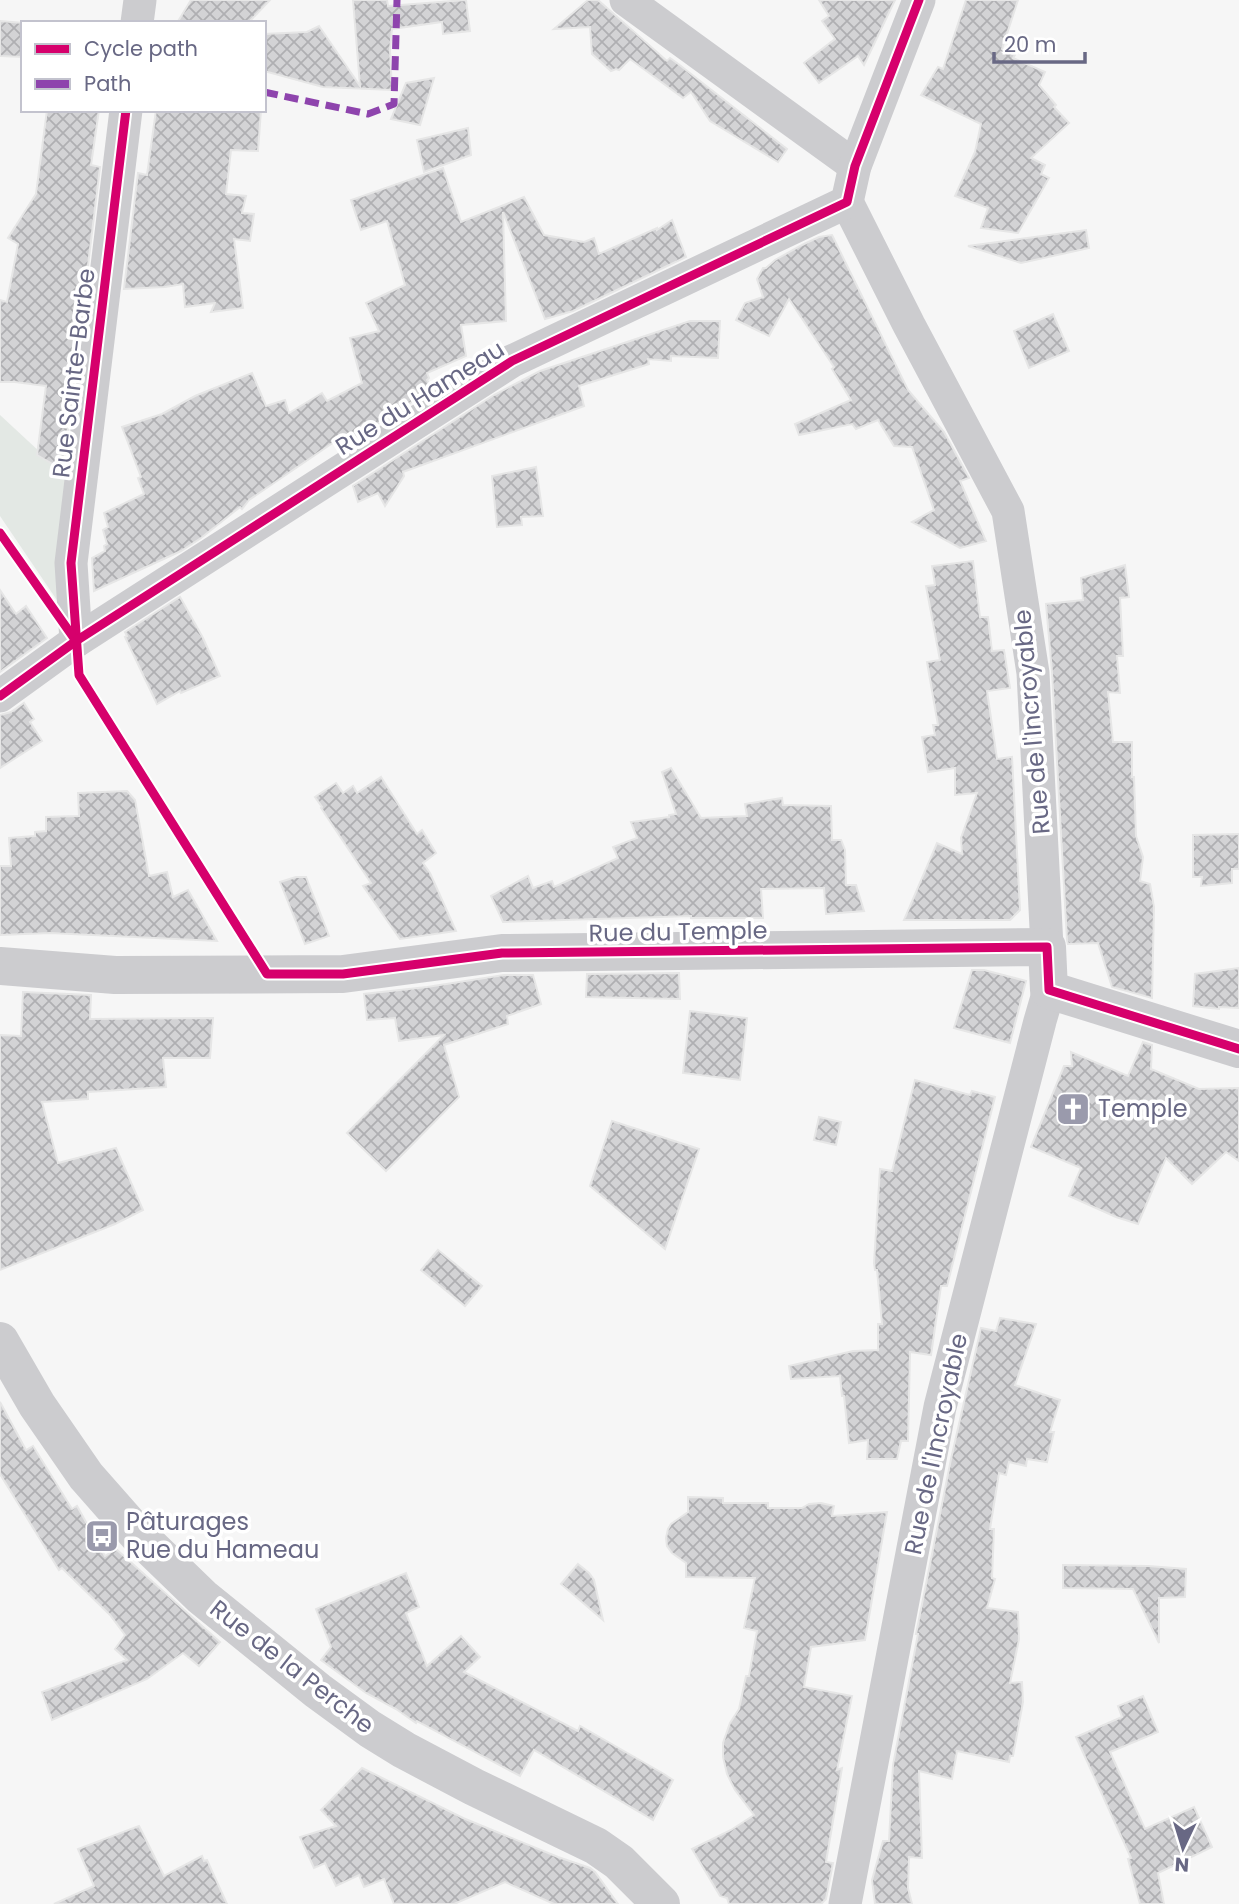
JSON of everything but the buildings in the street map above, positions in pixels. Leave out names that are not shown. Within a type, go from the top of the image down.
[{"type":"street","points":[[137,21],[139,0]]},
{"type":"street","points":[[626,0],[855,166]]},
{"type":"street","points":[[847,202],[855,166],[919,0]]},
{"type":"street","name":"Rue Sainte-Barbe","points":[[75,641],[71,563],[126,112]]},
{"type":"street","name":"Rue du Hameau","points":[[0,696],[75,641],[512,361],[847,202]]},
{"type":"street","name":"Rue de l'Incroyable","points":[[847,202],[1008,511],[1032,673],[1047,947]]},
{"type":"street","points":[[1047,947],[1049,990],[1239,1049]]},
{"type":"street","name":"Rue du Temple","points":[[0,966],[115,975],[343,974],[502,953],[1047,947]]},
{"type":"street","name":"Rue de l'Incroyable","points":[[845,1904],[940,1408],[1049,990]]},
{"type":"street","name":"Rue de la Perche","points":[[0,1341],[9,1380],[108,1503],[157,1555],[244,1633],[347,1713],[387,1740],[474,1787],[596,1846],[619,1862],[661,1904]]},
{"type":"shaded area","points":[[0,415],[69,479],[65,612],[0,516]]},
{"type":"marked path","points":[[266,92],[368,114],[394,104],[397,0]]},
{"type":"cycle path","points":[[0,696],[76,641],[512,361],[847,202],[855,166],[919,0]]},
{"type":"cycle path","points":[[126,112],[71,563],[79,675],[267,974],[343,974],[502,953],[1047,947],[1049,990],[1239,1049]]},
{"type":"cycle path","points":[[0,533],[76,641]]},
{"type":"place","name":"Temple","points":[[1073,1109]]},
{"type":"place","name":"Pâturages Rue du Hameau","points":[[102,1536]]}]
